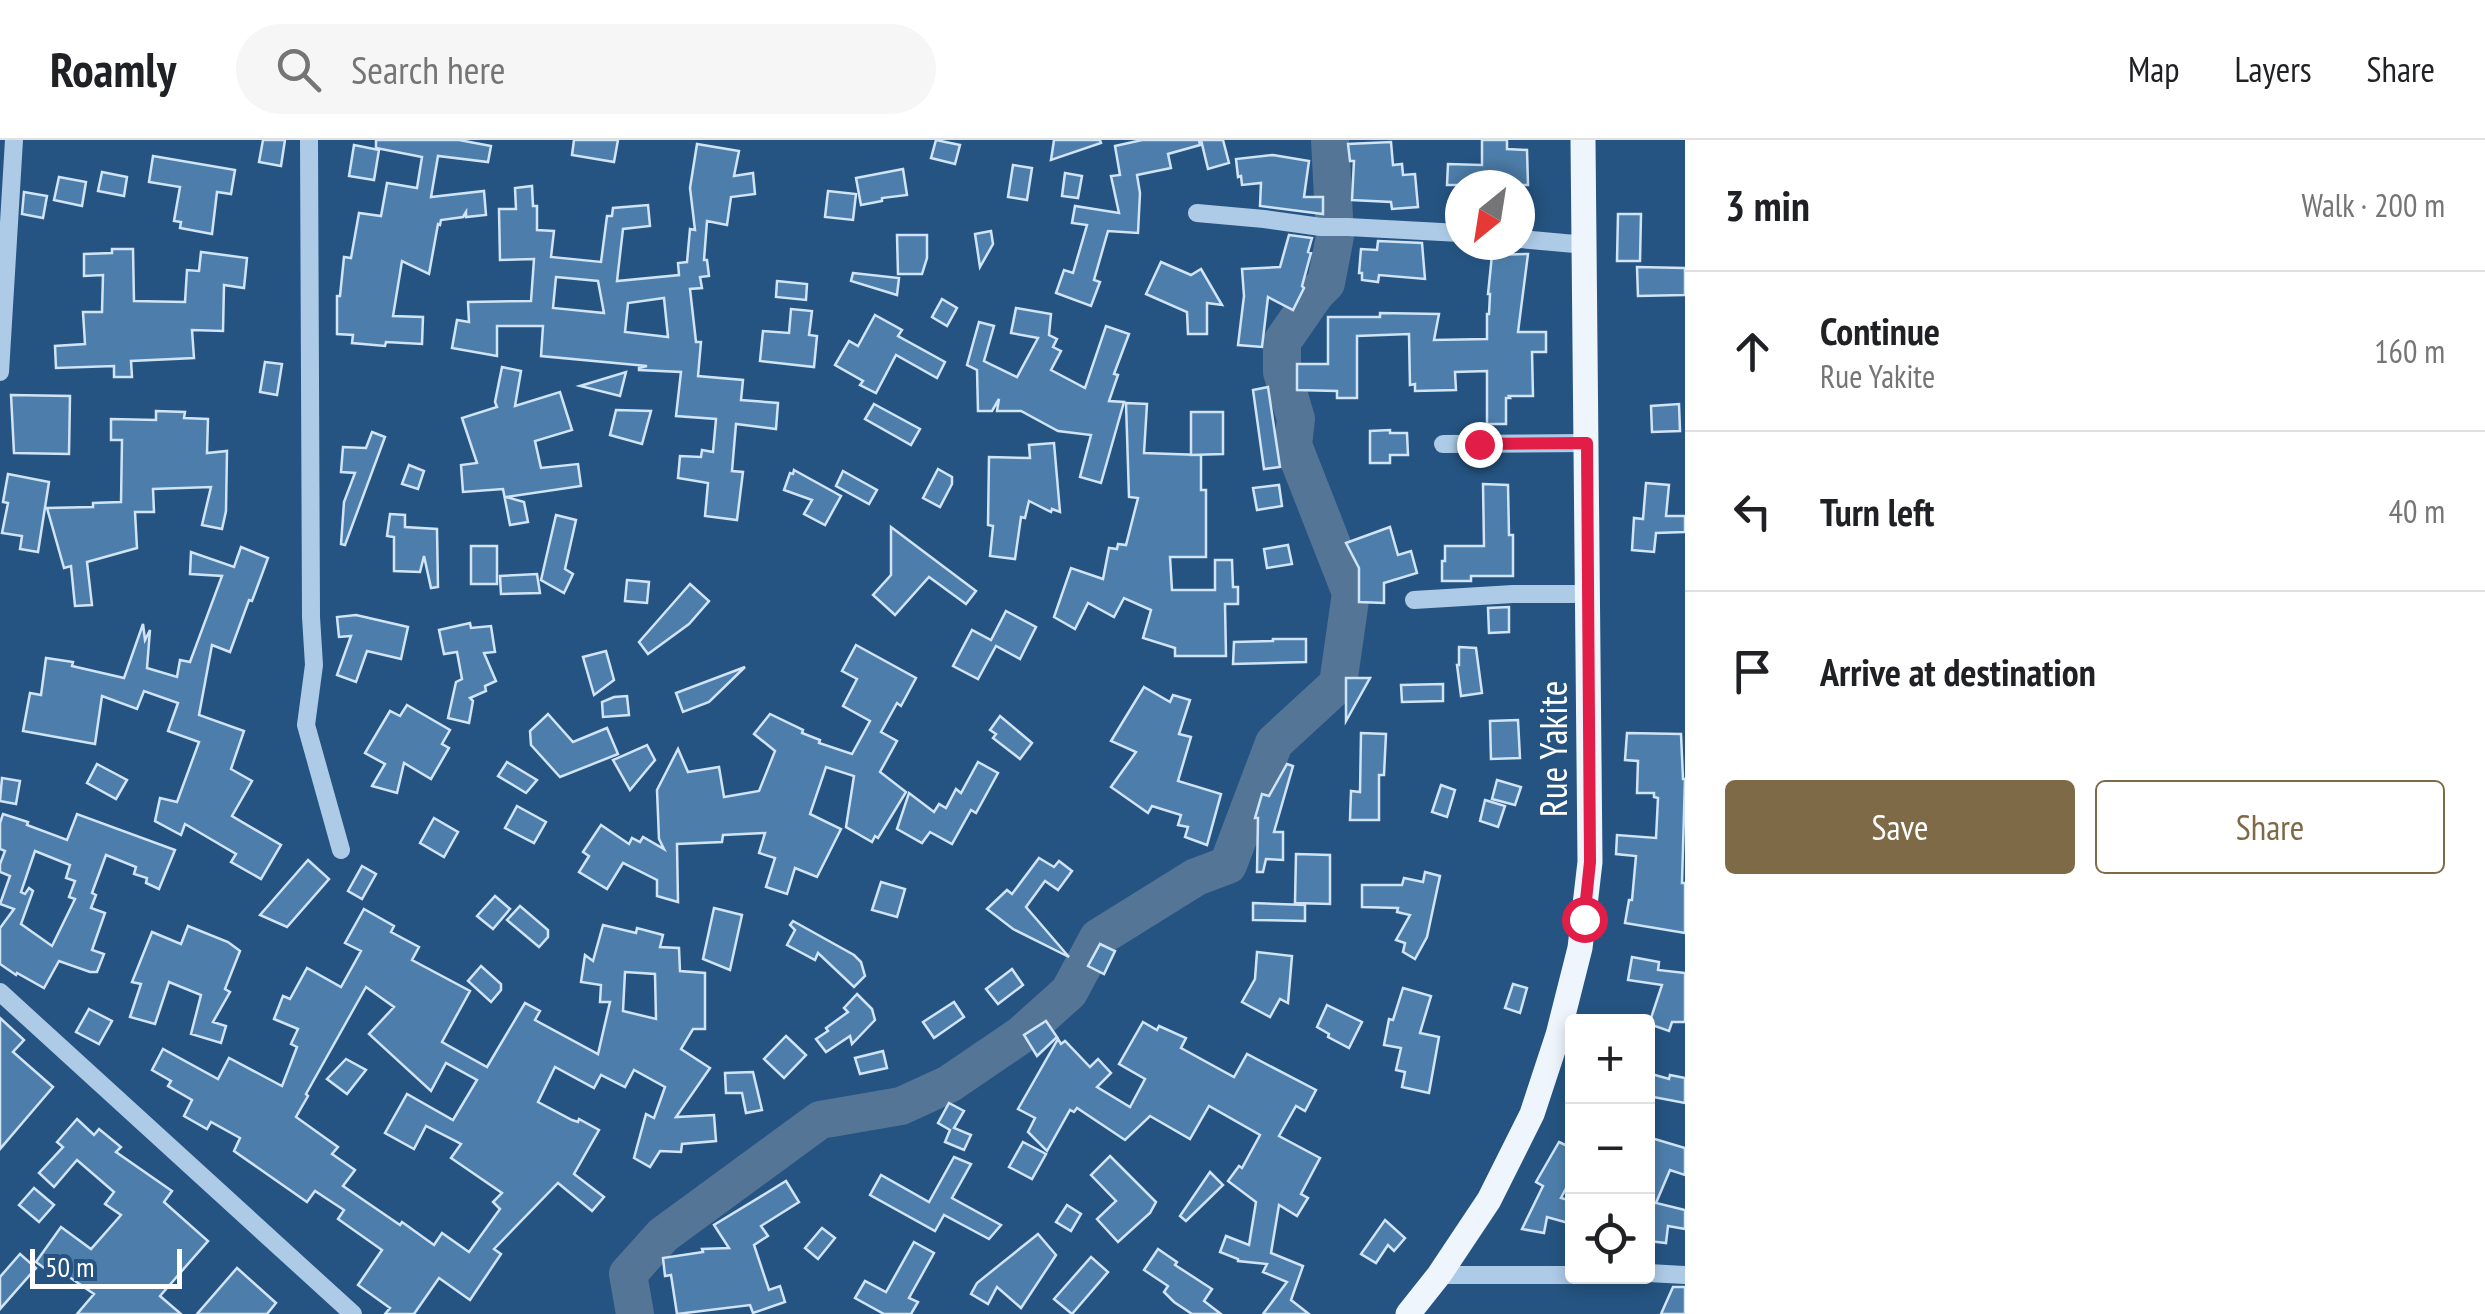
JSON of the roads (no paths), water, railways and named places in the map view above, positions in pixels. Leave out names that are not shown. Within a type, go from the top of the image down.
[{"type":"main road","name":"Rue Yakite","points":[[1408,1314],[1488,1200],[1532,1114],[1558,1035],[1580,948],[1590,862],[1583,140]]},
{"type":"street","points":[[0,372],[14,140]]},
{"type":"street","points":[[310,140],[310,618],[314,665],[306,725],[341,850]]},
{"type":"street","points":[[1197,213],[1321,227],[1445,231]]},
{"type":"street","points":[[1535,241],[1586,245]]},
{"type":"street","points":[[1443,444],[1587,443]]},
{"type":"street","points":[[1414,600],[1588,594]]},
{"type":"street","points":[[0,992],[353,1314]]},
{"type":"street","points":[[1655,1273],[1685,1275]]},
{"type":"street","points":[[1439,1275],[1565,1275]]},
{"type":"waterway","points":[[635,1314],[628,1274],[663,1235],[820,1120],[901,1106],[949,1084],[1021,1035],[1069,992],[1098,938],[1196,877],[1228,865],[1274,743],[1338,684],[1351,593],[1293,445],[1296,419],[1282,372],[1282,342],[1326,283],[1335,236],[1330,140]]}]
